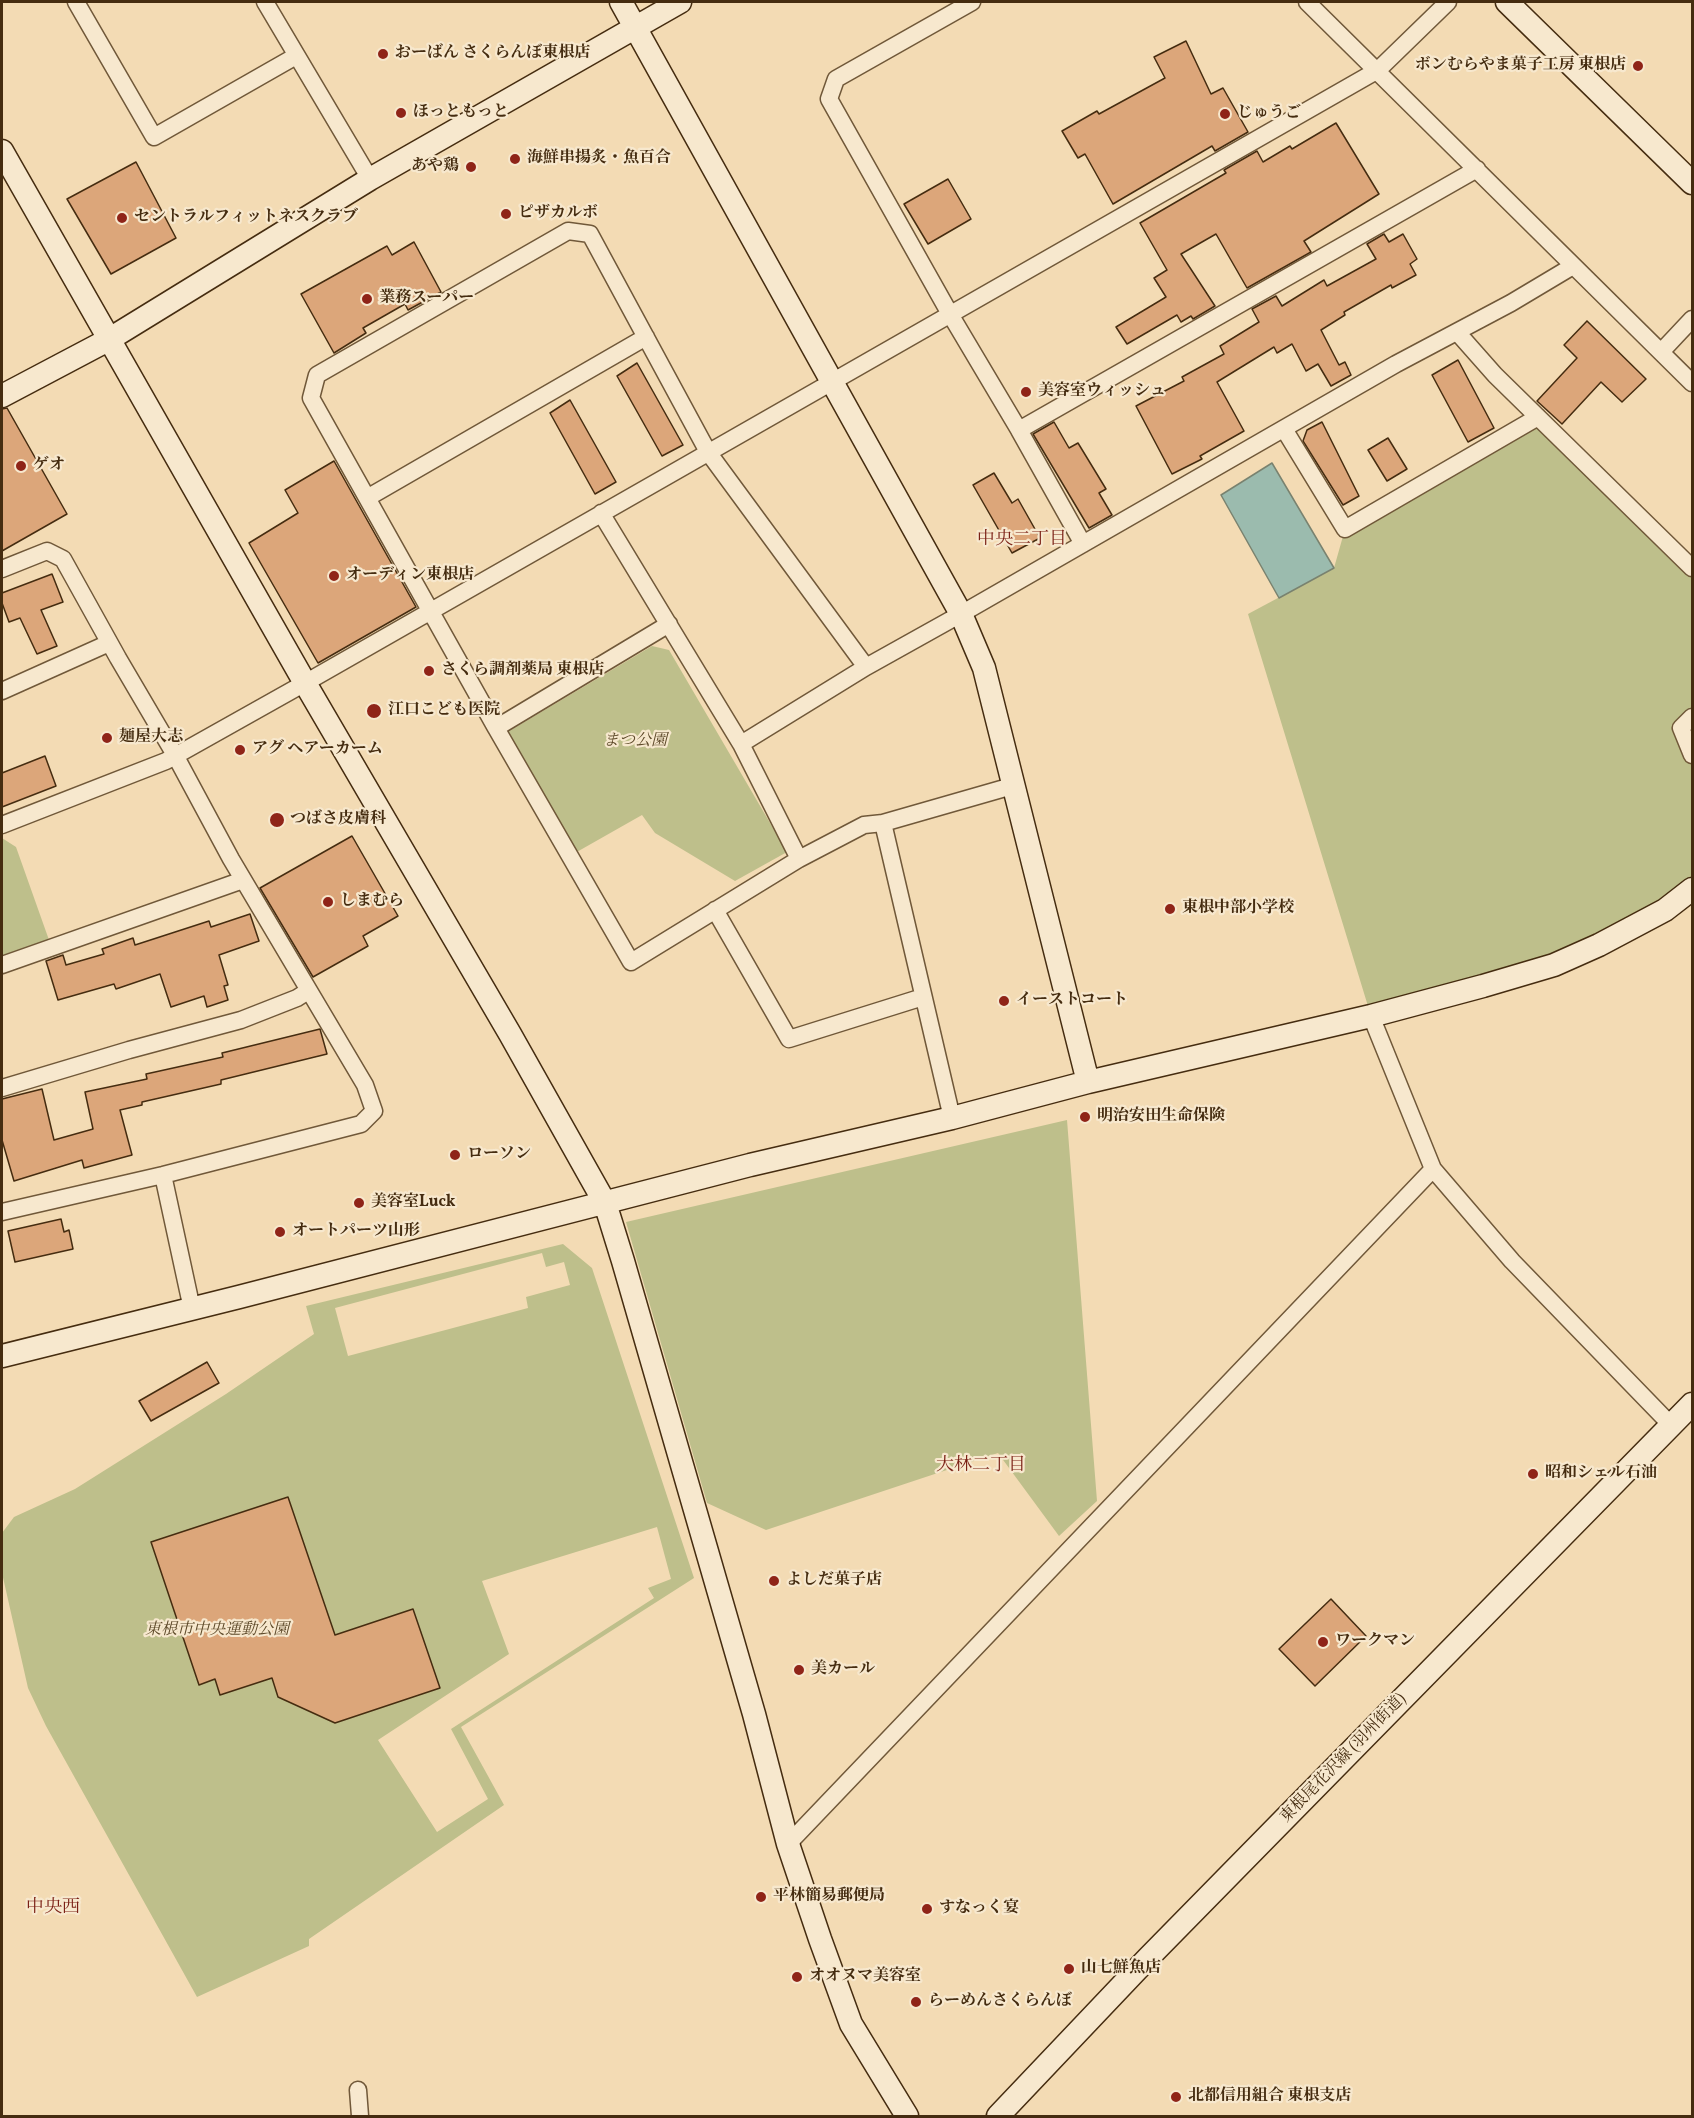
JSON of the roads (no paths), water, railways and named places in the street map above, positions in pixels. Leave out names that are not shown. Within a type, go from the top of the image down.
[{"type":"street","points":[[76,2],[154,137],[296,56]]},
{"type":"street","points":[[265,2],[370,179]]},
{"type":"street","points":[[621,2],[961,614],[984,668],[1088,1082]]},
{"type":"street","points":[[2,396],[108,340],[370,179],[680,2]]},
{"type":"street","points":[[972,2],[836,79],[829,99],[1083,544]]},
{"type":"street","points":[[1307,2],[1692,383]]},
{"type":"street","points":[[2,825],[166,761],[430,611],[1378,70],[1448,2]]},
{"type":"street","points":[[1507,2],[1692,183]]},
{"type":"street","points":[[2,151],[108,340],[510,1034],[605,1203],[754,1714],[788,1844],[851,2024],[907,2116]]},
{"type":"street","points":[[1019,430],[1477,169]]},
{"type":"street","points":[[866,666],[708,452],[590,234],[568,231],[317,375],[311,398],[496,728],[631,962],[798,859],[864,825],[883,823],[1012,786]]},
{"type":"street","points":[[741,744],[866,666],[961,614],[1396,364],[1511,303],[1573,266]]},
{"type":"street","points":[[1661,352],[1692,319]]},
{"type":"street","points":[[1456,332],[1495,375],[1692,568]]},
{"type":"street","points":[[367,498],[646,337]]},
{"type":"street","points":[[1284,429],[1345,529],[1538,417]]},
{"type":"street","points":[[601,513],[741,744],[798,859]]},
{"type":"street","points":[[2,569],[47,551],[63,559],[109,644],[175,755],[243,880],[364,1084],[374,1111],[361,1124],[163,1175],[2,1212]]},
{"type":"street","points":[[496,728],[669,624]]},
{"type":"street","points":[[2,691],[109,644]]},
{"type":"street","points":[[1692,717],[1681,728],[1692,755]]},
{"type":"street","points":[[883,823],[952,1118]]},
{"type":"street","points":[[2,965],[243,880]]},
{"type":"street","points":[[2,1356],[750,1165],[952,1118],[1088,1082],[1371,1016],[1554,965],[1599,945],[1665,910],[1692,889]]},
{"type":"street","points":[[715,910],[789,1039],[923,997]]},
{"type":"street","points":[[2,1088],[241,1020],[297,998],[308,991]]},
{"type":"street","points":[[1371,1016],[1433,1169],[1512,1261],[1671,1425]]},
{"type":"street","points":[[788,1844],[1433,1169]]},
{"type":"street","points":[[163,1175],[192,1309]]},
{"type":"street","name":"東根尾花沢線 (羽州街道)","points":[[998,2116],[1148,1958],[1692,1404]]},
{"type":"street","points":[[358,2090],[360,2116]]},
{"type":"place","name":"おーばん さくらんぼ東根店","points":[[383,54]]},
{"type":"place","name":"ボンむらやま菓子工房 東根店","points":[[1638,66]]},
{"type":"place","name":"ほっともっと","points":[[401,113]]},
{"type":"place","name":"じゅうご","points":[[1225,114]]},
{"type":"place","name":"海鮮串揚炙・魚百合","points":[[515,159]]},
{"type":"place","name":"あや鶏","points":[[471,167]]},
{"type":"place","name":"ピザカルボ","points":[[506,214]]},
{"type":"place","name":"セントラルフィットネスクラブ","points":[[122,218]]},
{"type":"place","name":"業務スーパー","points":[[367,299]]},
{"type":"place","name":"美容室ウィッシュ","points":[[1026,392]]},
{"type":"place","name":"ゲオ","points":[[21,466]]},
{"type":"place","name":"オーディン東根店","points":[[334,576]]},
{"type":"place","name":"さくら調剤薬局 東根店","points":[[429,671]]},
{"type":"place","name":"江口こども医院","points":[[374,711]]},
{"type":"place","name":"麺屋大志","points":[[107,738]]},
{"type":"place","name":"アグ ヘアーカーム","points":[[240,750]]},
{"type":"place","name":"つばさ皮膚科","points":[[277,820]]},
{"type":"place","name":"しまむら","points":[[328,902]]},
{"type":"place","name":"東根中部小学校","points":[[1170,909]]},
{"type":"place","name":"イーストコート","points":[[1004,1001]]},
{"type":"place","name":"明治安田生命保険","points":[[1085,1117]]},
{"type":"place","name":"ローソン","points":[[455,1155]]},
{"type":"place","name":"美容室Luck","points":[[359,1203]]},
{"type":"place","name":"オートパーツ山形","points":[[280,1232]]},
{"type":"place","name":"昭和シェル石油","points":[[1533,1474]]},
{"type":"place","name":"よしだ菓子店","points":[[774,1581]]},
{"type":"place","name":"ワークマン","points":[[1323,1642]]},
{"type":"place","name":"美カール","points":[[799,1670]]},
{"type":"place","name":"平林簡易郵便局","points":[[761,1897]]},
{"type":"place","name":"すなっく宴","points":[[927,1909]]},
{"type":"place","name":"山七鮮魚店","points":[[1069,1969]]},
{"type":"place","name":"オオヌマ美容室","points":[[797,1977]]},
{"type":"place","name":"らーめんさくらんぼ","points":[[916,2002]]},
{"type":"place","name":"北都信用組合 東根支店","points":[[1176,2097]]},
{"type":"district","name":"中央二丁目","points":[[1022,541]]},
{"type":"district","name":"大林二丁目","points":[[981,1467]]},
{"type":"district","name":"中央西","points":[[53,1909]]},
{"type":"park label","name":"まつ公園","points":[[635,742]]},
{"type":"park label","name":"東根市中央運動公園","points":[[217,1631]]}]
